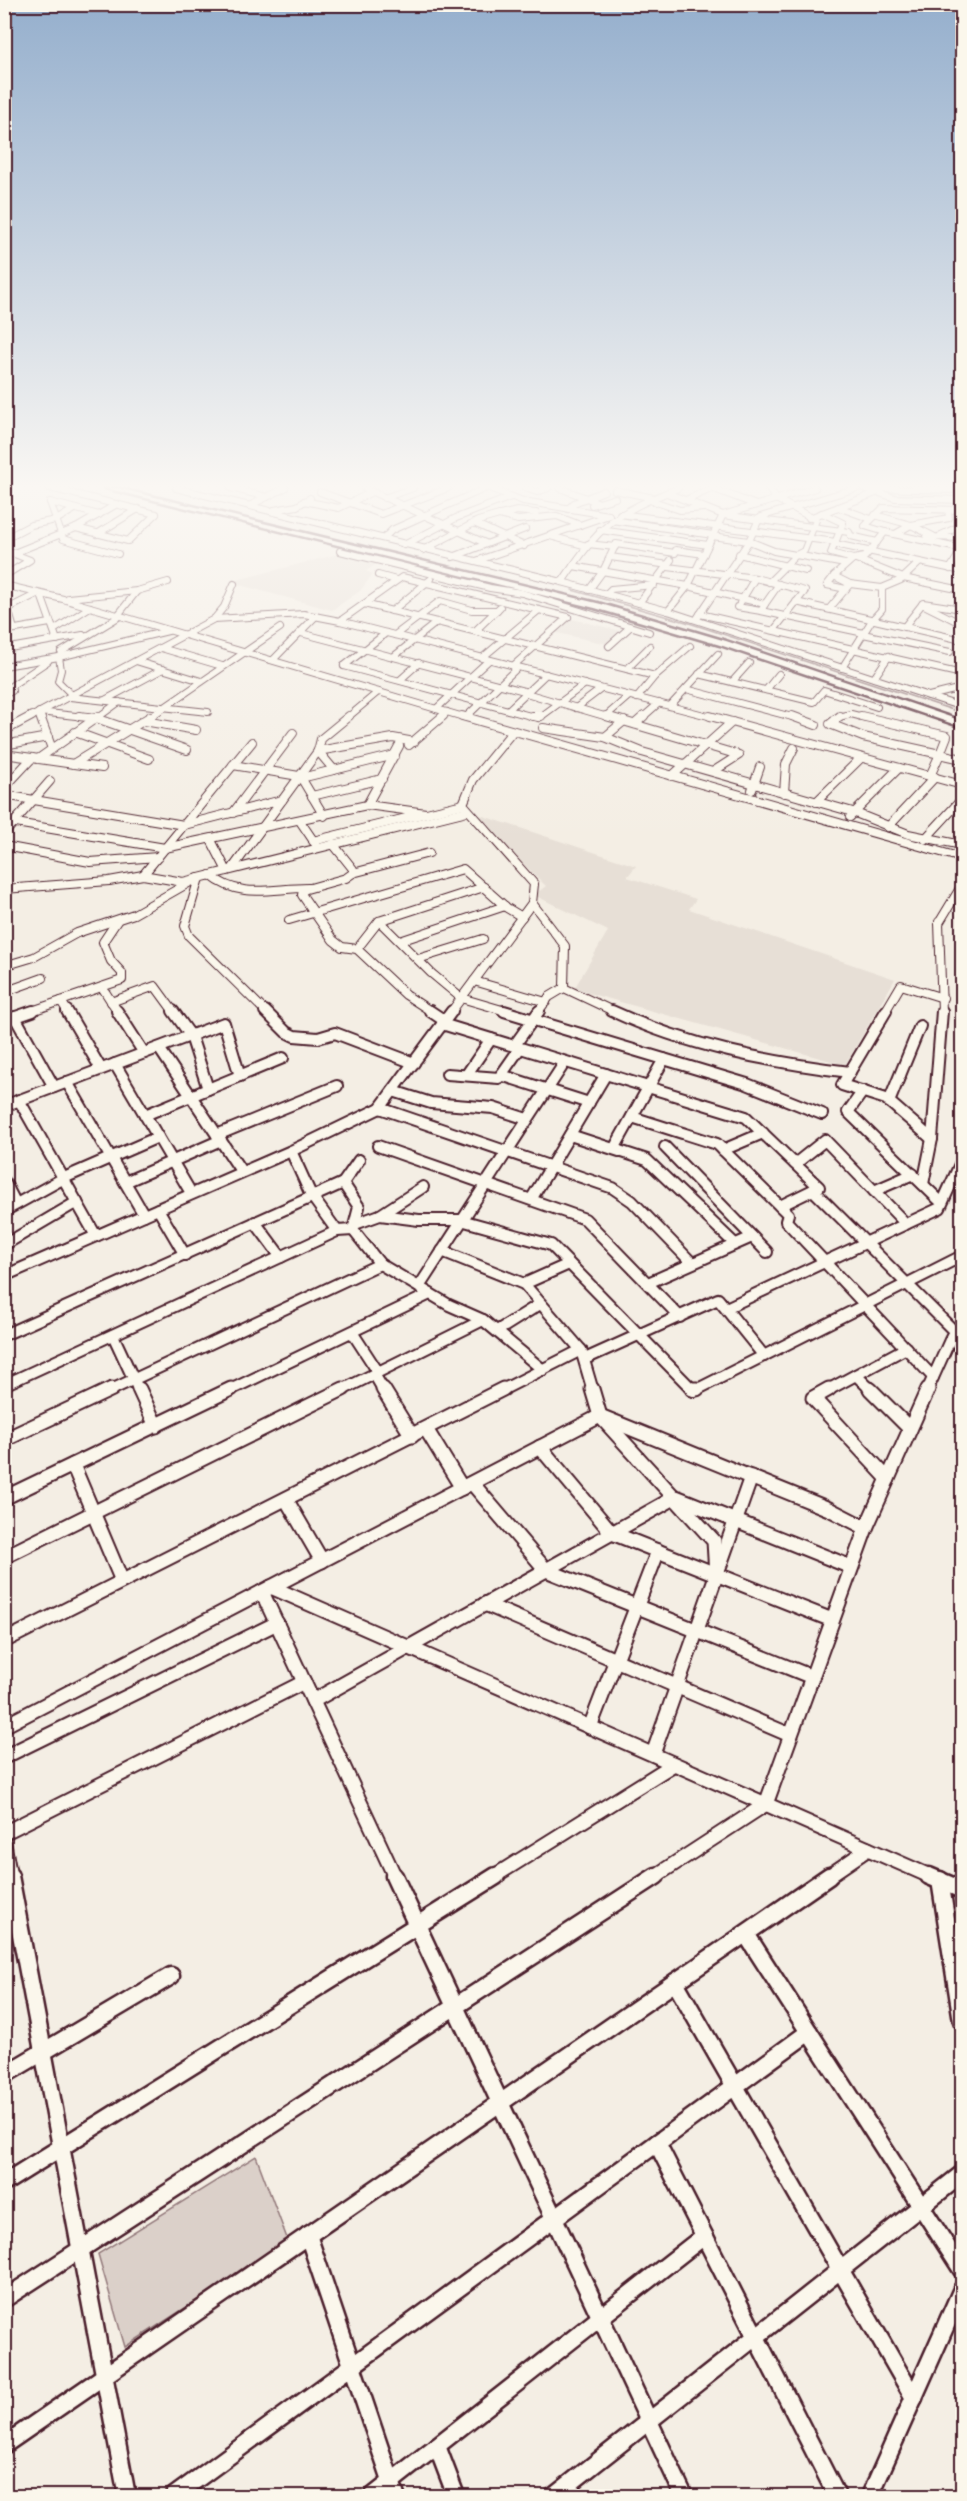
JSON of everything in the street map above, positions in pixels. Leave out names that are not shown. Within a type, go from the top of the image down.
[{"type":"highway","points":[[593,605],[723,644],[963,724]]},
{"type":"highway","points":[[607,605],[726,640],[963,719]]},
{"type":"street","points":[[43,605],[57,640]]},
{"type":"street","points":[[82,605],[436,709],[963,858]]},
{"type":"street","points":[[4,695],[12,691],[11,686],[119,615],[127,605]]},
{"type":"street","points":[[4,731],[186,635],[214,619],[226,605]]},
{"type":"street","points":[[340,621],[363,605]]},
{"type":"street","points":[[367,605],[655,676]]},
{"type":"street","points":[[392,611],[400,605]]},
{"type":"street","points":[[395,635],[436,605]]},
{"type":"street","points":[[451,605],[472,610],[497,610]]},
{"type":"street","points":[[475,631],[501,605]]},
{"type":"street","points":[[466,717],[535,646],[568,617],[518,605]]},
{"type":"street","points":[[558,605],[649,632]]},
{"type":"street","points":[[645,605],[698,617],[728,620],[774,630],[942,667],[963,674]]},
{"type":"street","points":[[668,611],[673,605]]},
{"type":"street","points":[[698,617],[706,605]]},
{"type":"street","points":[[756,605],[784,619],[798,619],[950,652]]},
{"type":"street","points":[[763,608],[766,605]]},
{"type":"street","points":[[774,630],[794,605]]},
{"type":"street","points":[[809,605],[960,639],[942,667]]},
{"type":"street","points":[[829,609],[833,605]]},
{"type":"street","points":[[842,668],[872,620],[882,609],[881,605]]},
{"type":"street","points":[[904,627],[921,605]]},
{"type":"street","points":[[923,605],[963,624]]},
{"type":"street","points":[[928,605],[962,609]]},
{"type":"street","points":[[54,630],[90,607]]},
{"type":"street","points":[[728,620],[738,607],[763,608]]},
{"type":"street","points":[[7,608],[14,629]]},
{"type":"street","points":[[436,709],[471,677],[505,639],[539,610]]},
{"type":"street","points":[[214,619],[304,614],[340,621],[732,722],[963,785]]},
{"type":"street","points":[[273,660],[316,616]]},
{"type":"street","points":[[698,617],[741,635],[963,707]]},
{"type":"street","points":[[393,657],[437,622]]},
{"type":"street","points":[[4,631],[50,623]]},
{"type":"street","points":[[741,635],[751,625]]},
{"type":"street","points":[[609,646],[630,627]]},
{"type":"street","points":[[73,764],[144,721],[243,651],[280,628]]},
{"type":"street","points":[[4,666],[55,657],[170,630]]},
{"type":"street","points":[[301,633],[500,684],[739,755],[714,771]]},
{"type":"street","points":[[386,633],[344,666],[539,718]]},
{"type":"street","points":[[4,649],[89,634]]},
{"type":"street","points":[[205,647],[213,643]]},
{"type":"street","points":[[627,669],[650,646]]},
{"type":"street","points":[[606,716],[633,697],[690,646]]},
{"type":"street","points":[[161,648],[222,666]]},
{"type":"street","points":[[188,656],[197,652]]},
{"type":"street","points":[[670,706],[718,654]]},
{"type":"street","points":[[874,678],[889,656]]},
{"type":"street","points":[[55,657],[61,670],[58,681],[71,696],[208,712]]},
{"type":"street","points":[[136,661],[201,681]]},
{"type":"street","points":[[400,680],[419,663]]},
{"type":"street","points":[[732,682],[750,663]]},
{"type":"street","points":[[105,700],[163,669]]},
{"type":"street","points":[[508,710],[546,674]]},
{"type":"street","points":[[699,674],[814,702],[824,690],[877,707]]},
{"type":"street","points":[[766,690],[779,674]]},
{"type":"street","points":[[539,718],[585,684]]},
{"type":"street","points":[[576,708],[602,688]]},
{"type":"street","points":[[929,696],[963,688]]},
{"type":"street","points":[[686,689],[781,712],[816,724]]},
{"type":"street","points":[[230,870],[318,751],[321,739],[378,692]]},
{"type":"street","points":[[4,788],[35,758],[52,749],[119,702]]},
{"type":"street","points":[[635,724],[659,703]]},
{"type":"street","points":[[39,712],[96,718],[131,728],[187,750]]},
{"type":"street","points":[[39,712],[52,749]]},
{"type":"street","points":[[233,765],[300,776],[334,770],[397,750],[414,742],[447,712]]},
{"type":"street","points":[[888,827],[933,777],[940,754],[948,738],[944,735],[851,714],[837,717],[830,724],[833,729],[843,732],[940,754],[963,759]]},
{"type":"street","points":[[539,718],[543,728]]},
{"type":"street","points":[[144,721],[196,729]]},
{"type":"street","points":[[605,737],[624,721]]},
{"type":"street","points":[[672,776],[732,722]]},
{"type":"street","points":[[159,739],[174,727]]},
{"type":"street","points":[[533,736],[543,728],[605,737],[642,752],[853,812],[888,827],[925,838],[963,845]]},
{"type":"street","points":[[4,1276],[291,1151],[380,1108],[532,903],[534,885],[465,807],[465,795],[484,764],[513,731]]},
{"type":"street","points":[[75,732],[149,759]]},
{"type":"street","points":[[233,813],[293,733]]},
{"type":"street","points":[[4,745],[48,737]]},
{"type":"street","points":[[318,751],[393,738],[414,742]]},
{"type":"street","points":[[143,875],[252,742]]},
{"type":"street","points":[[784,793],[786,765],[794,748]]},
{"type":"street","points":[[367,806],[397,750]]},
{"type":"street","points":[[318,751],[334,770]]},
{"type":"street","points":[[4,754],[102,768]]},
{"type":"street","points":[[816,802],[861,758]]},
{"type":"street","points":[[747,798],[755,785],[760,767]]},
{"type":"street","points":[[845,825],[853,812],[899,768]]},
{"type":"street","points":[[4,775],[15,777]]},
{"type":"street","points":[[300,776],[324,816]]},
{"type":"street","points":[[312,795],[382,779]]},
{"type":"street","points":[[4,834],[50,781]]},
{"type":"street","points":[[4,795],[184,825],[282,800]]},
{"type":"street","points":[[925,838],[963,799]]},
{"type":"street","points":[[4,821],[165,848],[367,806],[426,813]]},
{"type":"street","points":[[4,889],[109,881],[143,875],[183,882],[426,813],[465,807]]},
{"type":"street","points":[[316,845],[333,844],[465,807]]},
{"type":"street","points":[[214,818],[224,837]]},
{"type":"street","points":[[300,821],[316,845]]},
{"type":"street","points":[[212,840],[230,870]]},
{"type":"street","points":[[333,844],[353,869],[353,873]]},
{"type":"street","points":[[4,846],[90,862],[158,857]]},
{"type":"street","points":[[429,853],[353,873],[346,878],[303,890],[302,895],[333,940],[342,947],[357,949],[406,995],[444,1022],[491,1039],[746,1117],[819,1186],[780,1206]]},
{"type":"street","points":[[289,920],[463,868],[505,906],[522,917]]},
{"type":"street","points":[[210,875],[219,885],[261,894],[292,887],[309,888]]},
{"type":"street","points":[[4,966],[34,957],[77,933],[145,909],[198,878]]},
{"type":"street","points":[[198,878],[185,926],[189,936],[286,1032],[294,1036],[318,1038],[335,1033],[414,1063]]},
{"type":"street","points":[[357,949],[379,921],[484,887]]},
{"type":"street","points":[[923,1184],[932,1139],[943,998],[939,923],[962,889]]},
{"type":"street","points":[[532,903],[561,936],[566,947],[564,988]]},
{"type":"street","points":[[400,940],[505,906]]},
{"type":"street","points":[[4,1021],[122,980],[123,976],[111,961],[103,942],[118,920]]},
{"type":"street","points":[[379,921],[461,998],[747,1084],[822,1114]]},
{"type":"street","points":[[418,959],[483,939]]},
{"type":"street","points":[[4,992],[43,978]]},
{"type":"street","points":[[474,981],[546,1002]]},
{"type":"street","points":[[932,1139],[889,1102],[842,1085],[901,985],[943,998]]},
{"type":"street","points":[[111,1002],[155,986],[191,1036],[208,1089]]},
{"type":"street","points":[[102,987],[144,1053]]},
{"type":"street","points":[[447,1074],[499,1078],[546,1002],[555,992],[564,988],[627,1018],[722,1051],[764,1061],[850,1072]]},
{"type":"street","points":[[61,1001],[101,1069]]},
{"type":"street","points":[[15,1017],[54,1087]]},
{"type":"street","points":[[5,1103],[20,1100],[224,1023],[240,1076]]},
{"type":"street","points":[[889,1102],[920,1026]]},
{"type":"street","points":[[467,1074],[491,1039]]},
{"type":"street","points":[[159,1048],[241,1171]]},
{"type":"street","points":[[145,1115],[283,1058]]},
{"type":"street","points":[[614,1149],[664,1059]]},
{"type":"street","points":[[419,1287],[565,1062]]},
{"type":"street","points":[[115,1064],[191,1193]]},
{"type":"street","points":[[532,1198],[606,1074]]},
{"type":"street","points":[[501,1075],[589,1103]]},
{"type":"street","points":[[67,1082],[144,1215]]},
{"type":"street","points":[[125,1182],[337,1086]]},
{"type":"street","points":[[393,1091],[430,1103],[493,1108],[527,1119]]},
{"type":"street","points":[[862,1091],[848,1112],[941,1202]]},
{"type":"street","points":[[20,1100],[96,1236]]},
{"type":"street","points":[[380,1108],[613,1188],[632,1201],[692,1263]]},
{"type":"street","points":[[632,1117],[717,1144],[788,1214],[786,1221],[933,1377]]},
{"type":"street","points":[[723,1150],[762,1133]]},
{"type":"street","points":[[570,1135],[647,1160],[735,1245]]},
{"type":"street","points":[[4,1211],[64,1178],[158,1137]]},
{"type":"street","points":[[795,1164],[825,1140],[906,1224]]},
{"type":"street","points":[[378,1146],[532,1198],[585,1219],[680,1317]]},
{"type":"street","points":[[665,1147],[767,1252]]},
{"type":"street","points":[[291,1151],[311,1195],[337,1231]]},
{"type":"street","points":[[4,1335],[185,1255],[311,1195],[343,1183],[359,1160]]},
{"type":"street","points":[[726,1308],[940,1208],[963,1160]]},
{"type":"street","points":[[874,1191],[913,1174]]},
{"type":"street","points":[[4,1181],[16,1204]]},
{"type":"street","points":[[343,1183],[359,1207],[369,1217]]},
{"type":"street","points":[[380,1215],[423,1187]]},
{"type":"street","points":[[4,2299],[766,1804],[866,1528],[933,1377],[957,1340],[954,1331],[813,1190]]},
{"type":"street","points":[[4,1245],[77,1202]]},
{"type":"street","points":[[359,1207],[354,1227],[380,1264],[430,1294],[483,1320],[543,1370]]},
{"type":"street","points":[[158,1209],[185,1255]]},
{"type":"street","points":[[4,1385],[337,1231],[354,1227],[369,1217],[380,1215],[419,1220],[461,1220],[550,1245],[694,1391],[963,1256]]},
{"type":"street","points":[[255,1222],[281,1257]]},
{"type":"street","points":[[648,1283],[752,1237]]},
{"type":"street","points":[[442,1251],[524,1284],[583,1354],[600,1416],[714,1541],[716,1574]]},
{"type":"street","points":[[4,1440],[380,1264]]},
{"type":"street","points":[[524,1284],[569,1264]]},
{"type":"street","points":[[4,1498],[430,1294]]},
{"type":"street","points":[[4,1641],[543,1370],[583,1354],[640,1336],[718,1299],[765,1356]]},
{"type":"street","points":[[496,1331],[540,1304]]},
{"type":"street","points":[[4,1557],[483,1320]]},
{"type":"street","points":[[352,1332],[412,1436]]},
{"type":"street","points":[[113,1335],[156,1426]]},
{"type":"street","points":[[888,1479],[813,1398],[906,1348]]},
{"type":"street","points":[[856,1375],[910,1429]]},
{"type":"street","points":[[4,1726],[600,1416],[829,1509],[866,1528]]},
{"type":"street","points":[[426,1429],[467,1485],[546,1570],[812,1677]]},
{"type":"street","points":[[540,1447],[612,1533],[832,1620]]},
{"type":"street","points":[[74,1465],[122,1581]]},
{"type":"street","points":[[653,1754],[751,1477]]},
{"type":"street","points":[[676,1497],[851,1567]]},
{"type":"street","points":[[313,1701],[676,1497]]},
{"type":"street","points":[[286,1499],[322,1561]]},
{"type":"street","points":[[590,1727],[658,1551]]},
{"type":"street","points":[[267,1590],[277,1623],[304,1682],[684,2496]]},
{"type":"street","points":[[267,1590],[408,1647],[963,1890]]},
{"type":"street","points":[[485,1604],[790,1736]]},
{"type":"street","points":[[4,1757],[277,1623]]},
{"type":"street","points":[[4,1833],[304,1682]]},
{"type":"street","points":[[4,2183],[674,1764]]},
{"type":"street","points":[[4,1844],[127,2496]]},
{"type":"street","points":[[4,2445],[868,1849]]},
{"type":"street","points":[[940,1880],[963,2021]]},
{"type":"street","points":[[746,1934],[963,2270]]},
{"type":"street","points":[[4,2076],[171,1976]]},
{"type":"street","points":[[675,1982],[914,2398]]},
{"type":"street","points":[[174,2496],[809,2032]]},
{"type":"street","points":[[657,2143],[837,2496]]},
{"type":"street","points":[[555,2496],[963,2174]]},
{"type":"street","points":[[308,2235],[394,2489]]},
{"type":"street","points":[[373,2496],[394,2489],[437,2446],[704,2236]]},
{"type":"street","points":[[870,2496],[963,2289]]},
{"type":"street","points":[[437,2446],[456,2496]]},
{"type":"shaded area","points":[[313,605],[340,605],[332,610]]},
{"type":"shaded area","points":[[568,618],[621,631],[607,644],[553,632]]},
{"type":"shaded area","points":[[480,815],[636,866],[627,877],[696,899],[689,909],[895,979],[845,1065],[574,989],[608,931],[534,895],[546,886],[486,827]]},
{"type":"shaded area","points":[[256,2156],[288,2241],[125,2347],[98,2254]]},
{"type":"waterway","points":[[624,605],[686,622],[962,713]]}]
